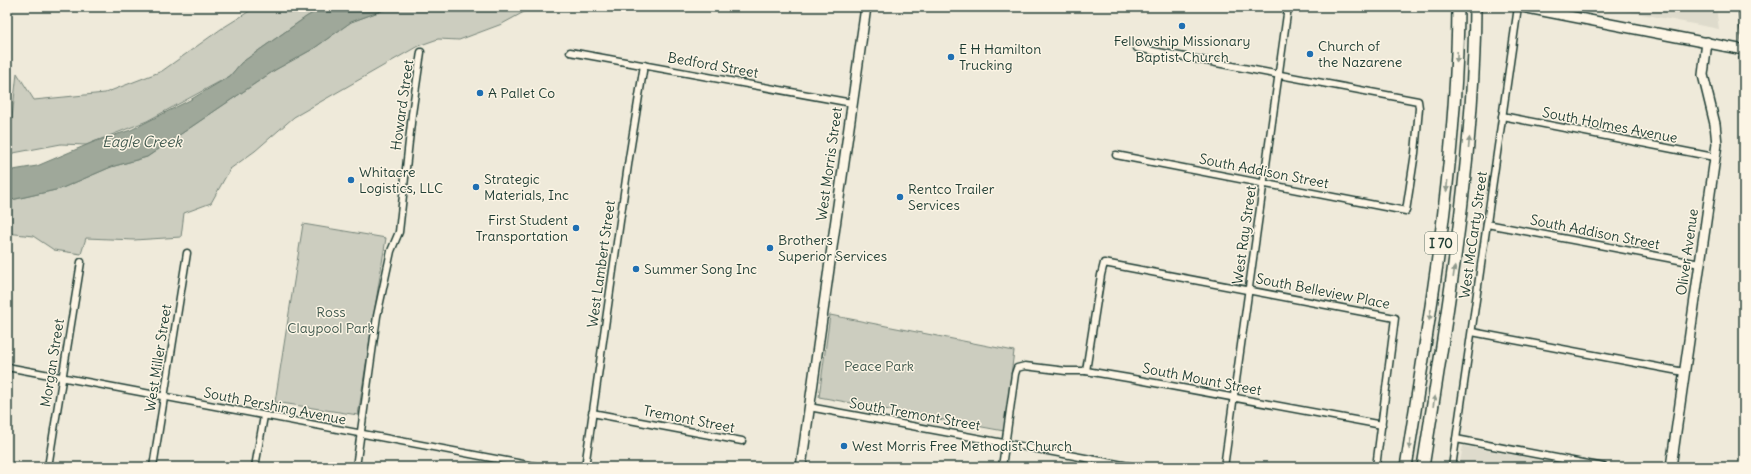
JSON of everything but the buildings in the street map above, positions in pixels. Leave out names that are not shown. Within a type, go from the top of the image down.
[{"type":"highway","name":"I 70","points":[[1423,467],[1454,272],[1465,188],[1474,78],[1475,7]]},
{"type":"highway","name":"I 70","points":[[1406,467],[1446,203],[1454,116],[1458,12]]},
{"type":"main road","name":"West Morris Street","points":[[801,467],[866,7]]},
{"type":"main road","points":[[1522,7],[1744,50]]},
{"type":"main road","name":"Oliver Avenue","points":[[1671,467],[1717,144],[1716,132],[1703,75],[1707,42]]},
{"type":"street","name":"West Ray Street","points":[[1224,467],[1288,7]]},
{"type":"street","name":"West McCarty Street","points":[[1452,467],[1518,7]]},
{"type":"street","points":[[1137,48],[1279,74]]},
{"type":"street","name":"Howard Street","points":[[356,467],[377,316],[391,251],[399,232],[411,121],[421,52]]},
{"type":"street","name":"Bedford Street","points":[[570,52],[852,102]]},
{"type":"street","name":"West Lambert Street","points":[[585,467],[629,158],[644,65]]},
{"type":"street","name":"South Addison Street","points":[[1116,155],[1406,211],[1415,153],[1419,108],[1418,101],[1279,74]]},
{"type":"street","name":"South Holmes Avenue","points":[[1502,116],[1714,157]]},
{"type":"street","name":"South Addison Street","points":[[1487,224],[1700,264]]},
{"type":"street","name":"West Miller Street","points":[[153,467],[187,254]]},
{"type":"street","name":"Morgan Street","points":[[48,467],[81,262]]},
{"type":"street","name":"South Belleview Place","points":[[1086,371],[1104,263],[1395,318],[1382,425]]},
{"type":"street","points":[[1472,332],[1684,372]]},
{"type":"street","name":"South Mount Street","points":[[1005,443],[1014,374],[1017,368],[1025,366],[1066,371],[1086,371],[1382,425]]},
{"type":"street","name":"South Pershing Avenue","points":[[7,368],[539,467]]},
{"type":"street","name":"South Tremont Street","points":[[809,407],[1134,467]]},
{"type":"street","name":"Tremont Street","points":[[592,413],[742,441]]},
{"type":"street","points":[[256,467],[264,416]]},
{"type":"street","points":[[1376,467],[1382,425]]},
{"type":"street","points":[[1456,439],[1604,467]]},
{"type":"street","points":[[1002,467],[1005,443]]},
{"type":"shaded area","points":[[1606,7],[1716,7],[1719,29]]},
{"type":"shaded area","points":[[1463,446],[1581,467],[1459,467]]},
{"type":"green space","points":[[256,7],[323,7],[306,17],[241,63],[230,76],[147,121],[86,145],[61,144],[8,154],[17,73],[34,100],[105,93],[162,71],[221,29]]},
{"type":"green space","points":[[392,7],[533,7],[502,24],[459,40],[438,39],[418,46],[294,117],[255,151],[230,169],[211,203],[184,213],[181,237],[134,240],[86,238],[81,254],[54,250],[33,236],[7,233],[7,201],[60,189],[111,167],[147,157],[275,70],[313,49],[351,22]]},
{"type":"green space","name":"Ross Claypool Park","points":[[303,224],[386,238],[358,415],[275,402]]},
{"type":"green space","name":"Peace Park","points":[[830,315],[1014,351],[1004,431],[819,397]]},
{"type":"water","name":"Eagle Creek","points":[[323,7],[392,7],[351,22],[313,49],[275,70],[147,157],[111,167],[60,189],[7,201],[7,171],[37,166],[96,141],[131,130],[190,100],[230,76],[241,63],[306,17]]},
{"type":"railway","points":[[1739,7],[1744,54]]},
{"type":"railway","points":[[1740,58],[1744,94]]},
{"type":"place","name":"Fellowship Missionary Baptist Church","points":[[1182,26]]},
{"type":"place","name":"Church of the Nazarene","points":[[1310,54]]},
{"type":"place","name":"E H Hamilton Trucking","points":[[951,57]]},
{"type":"place","name":"A Pallet Co","points":[[480,93]]},
{"type":"place","name":"Whitacre Logistics, LLC","points":[[351,180]]},
{"type":"place","name":"Strategic Materials, Inc","points":[[476,187]]},
{"type":"place","name":"Rentco Trailer Services","points":[[900,197]]},
{"type":"place","name":"First Student Transportation","points":[[576,228]]},
{"type":"place","name":"Brothers Superior Services","points":[[770,248]]},
{"type":"place","name":"Summer Song Inc","points":[[636,269]]},
{"type":"place","name":"West Morris Free Methodist Church","points":[[844,446]]}]
